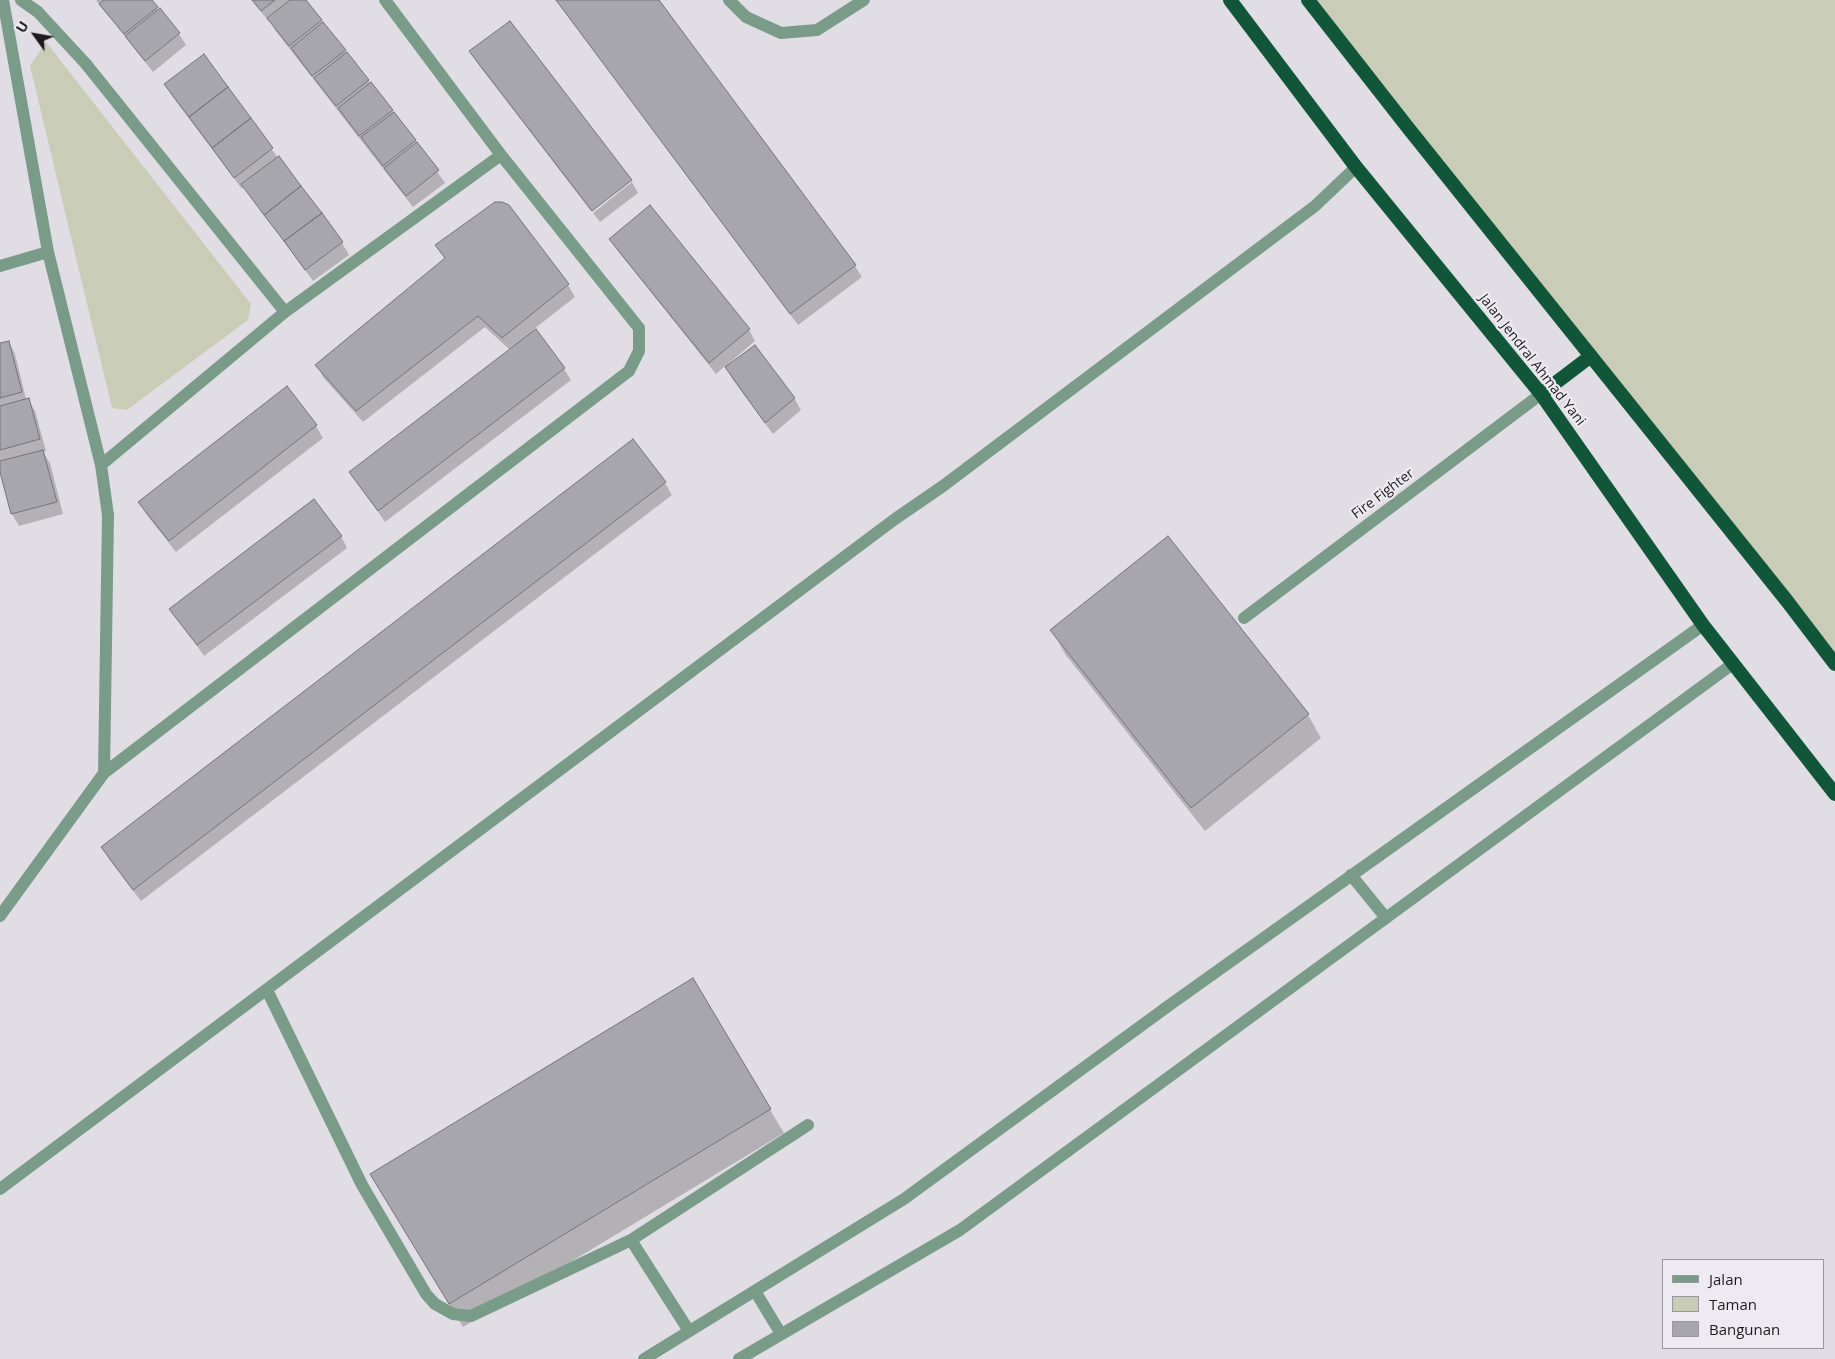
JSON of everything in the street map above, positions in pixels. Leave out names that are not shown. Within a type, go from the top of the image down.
[{"type":"highway","name":"Jalan Jendral Ahmad Yani","points":[[1230,0],[1356,167],[1541,394],[1703,625],[1835,794]]},
{"type":"highway","points":[[1308,0],[1787,601],[1835,664]]},
{"type":"highway","points":[[1541,394],[1591,356]]},
{"type":"street","points":[[4,0],[48,252],[101,465],[108,515],[104,773]]},
{"type":"street","points":[[21,0],[38,12],[86,64],[285,312]]},
{"type":"street","points":[[0,916],[104,773],[629,371],[639,351],[639,328],[501,154],[385,0]]},
{"type":"street","points":[[729,0],[746,17],[781,33],[817,30],[864,0]]},
{"type":"street","points":[[101,465],[285,312],[501,154]]},
{"type":"street","points":[[0,1190],[1315,206],[1356,167]]},
{"type":"street","points":[[0,266],[48,252]]},
{"type":"street","name":"Fire Fighter","points":[[1244,618],[1541,394]]},
{"type":"street","points":[[644,1359],[904,1199],[1163,1010],[1703,625]]},
{"type":"street","points":[[739,1359],[960,1230],[1734,663]]},
{"type":"street","points":[[1351,875],[1386,918]]},
{"type":"street","points":[[266,990],[362,1185],[426,1294],[435,1304],[453,1314],[471,1316],[632,1240],[808,1125]]},
{"type":"street","points":[[632,1240],[689,1331]]},
{"type":"street","points":[[755,1291],[782,1334]]},
{"type":"green space","points":[[1316,0],[1835,0],[1835,664]]},
{"type":"green space","points":[[46,42],[251,304],[248,320],[127,410],[112,408],[30,66]]},
{"type":"building","points":[[104,0],[152,0],[158,7],[124,34],[99,4]]},
{"type":"building","points":[[252,0],[275,0],[261,11]]},
{"type":"building","points":[[290,0],[306,0],[322,20],[289,46],[267,18]]},
{"type":"building","points":[[556,0],[659,0],[856,265],[790,314]]},
{"type":"building","points":[[160,8],[180,33],[145,61],[125,36]]},
{"type":"building","points":[[510,21],[632,180],[592,211],[469,51]]},
{"type":"building","points":[[323,22],[346,50],[312,76],[291,48]]},
{"type":"building","points":[[347,52],[369,80],[336,106],[314,78]]},
{"type":"building","points":[[204,54],[228,87],[189,117],[164,84]]},
{"type":"building","points":[[371,82],[393,110],[359,136],[338,108]]},
{"type":"building","points":[[228,87],[251,118],[212,148],[189,117]]},
{"type":"building","points":[[394,112],[416,140],[383,166],[361,137]]},
{"type":"building","points":[[251,118],[273,148],[234,178],[212,148]]},
{"type":"building","points":[[417,142],[439,170],[406,196],[384,168]]},
{"type":"building","points":[[279,156],[301,186],[264,215],[241,184]]},
{"type":"building","points":[[301,186],[322,213],[284,241],[264,215]]},
{"type":"building","points":[[495,202],[509,205],[569,284],[502,338],[478,316],[356,411],[315,365],[445,258],[435,245]]},
{"type":"building","points":[[650,205],[750,329],[709,363],[609,239]]},
{"type":"building","points":[[322,213],[343,242],[305,270],[284,241]]},
{"type":"building","points":[[536,329],[565,368],[378,511],[349,472]]},
{"type":"building","points":[[9,341],[22,392],[0,398],[0,343]]},
{"type":"building","points":[[755,345],[795,398],[765,423],[725,367]]},
{"type":"building","points":[[287,386],[317,425],[169,541],[138,502]]},
{"type":"building","points":[[29,398],[40,439],[0,450],[0,406]]},
{"type":"building","points":[[633,439],[666,482],[133,890],[101,847]]},
{"type":"building","points":[[43,450],[57,502],[11,514],[0,472],[0,461]]},
{"type":"building","points":[[314,499],[342,536],[197,645],[169,609]]},
{"type":"building","points":[[1168,536],[1309,714],[1191,808],[1050,630]]},
{"type":"building","points":[[693,978],[771,1109],[449,1304],[370,1174]]}]
